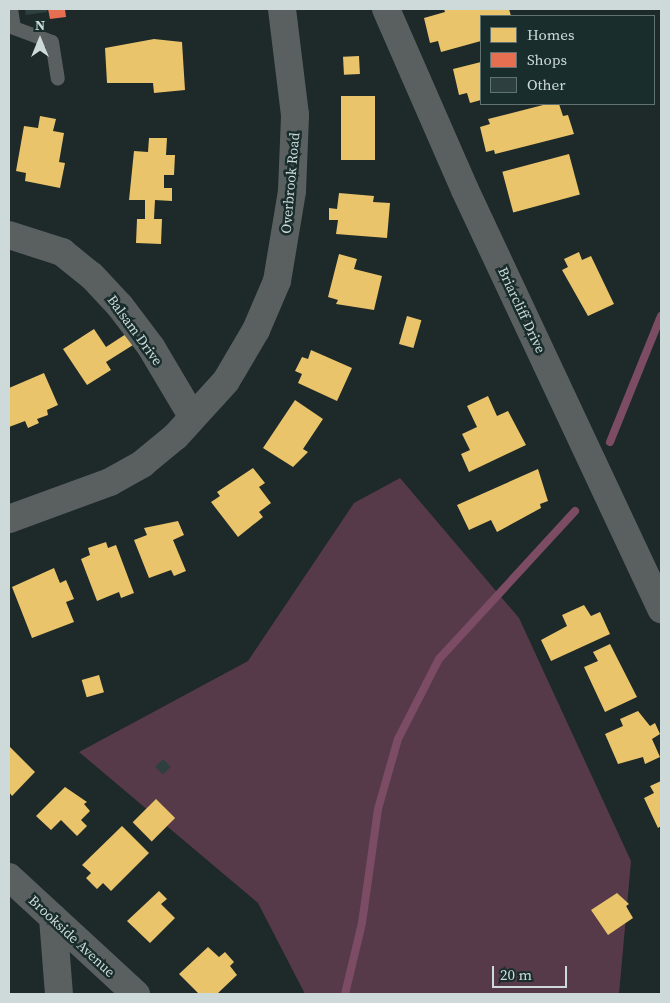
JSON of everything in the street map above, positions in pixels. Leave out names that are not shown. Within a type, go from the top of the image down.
[{"type":"street","name":"Overbrook Road","points":[[9,520],[110,482],[142,464],[176,436],[226,380],[256,330],[276,280],[292,191],[295,115],[282,9]]},
{"type":"street","name":"Briarcliff Drive","points":[[386,9],[465,190],[661,609]]},
{"type":"street","name":"Balsam Drive","points":[[9,235],[62,252],[92,276],[120,306],[150,347],[192,416]]},
{"type":"street","name":"Brookside Avenue","points":[[9,877],[136,994]]},
{"type":"street","points":[[54,918],[59,994]]},
{"type":"lane","points":[[11,9],[14,28],[52,42],[58,79]]},
{"type":"shaded area","points":[[400,478],[519,618],[631,861],[619,994],[305,994],[258,903],[79,752],[248,661],[354,503]]},
{"type":"building: Homes","points":[[444,9],[509,9],[511,15],[480,15],[480,41],[441,52],[438,41],[430,43],[424,18],[445,12]]},
{"type":"building: Homes","points":[[154,39],[182,42],[185,90],[154,93],[153,83],[107,83],[105,48]]},
{"type":"building: Homes","points":[[359,56],[360,74],[344,75],[343,57]]},
{"type":"building: Homes","points":[[480,62],[480,100],[470,103],[467,93],[459,95],[453,69]]},
{"type":"building: Homes","points":[[341,96],[375,96],[375,160],[341,160]]},
{"type":"building: Homes","points":[[543,105],[559,105],[563,116],[568,115],[574,134],[495,154],[494,150],[486,152],[480,127],[490,124],[488,119]]},
{"type":"building: Homes","points":[[40,116],[56,119],[53,131],[64,133],[59,162],[65,163],[60,188],[25,181],[26,173],[16,171],[24,126],[38,128]]},
{"type":"building: Homes","points":[[149,138],[167,138],[166,155],[175,155],[174,175],[164,175],[164,188],[172,188],[172,201],[155,200],[154,219],[162,219],[161,244],[136,243],[137,219],[145,219],[145,200],[129,200],[134,151],[148,152]]},
{"type":"building: Homes","points":[[569,154],[580,195],[513,212],[502,172]]},
{"type":"building: Homes","points":[[339,193],[374,196],[373,202],[390,203],[387,238],[336,234],[338,220],[329,220],[329,208],[337,209]]},
{"type":"building: Homes","points":[[579,252],[582,260],[591,256],[614,304],[588,316],[562,270],[568,267],[564,259]]},
{"type":"building: Homes","points":[[339,254],[357,259],[354,269],[382,276],[374,310],[336,304],[338,300],[328,297]]},
{"type":"building: Homes","points":[[407,316],[421,320],[413,348],[399,344]]},
{"type":"building: Homes","points":[[94,329],[106,347],[126,334],[133,345],[106,362],[111,370],[87,385],[63,349]]},
{"type":"building: Homes","points":[[311,350],[352,368],[337,401],[298,383],[302,374],[295,371],[302,357],[308,359]]},
{"type":"building: Homes","points":[[44,373],[58,405],[47,410],[48,415],[37,419],[39,423],[28,428],[25,421],[9,427],[9,388]]},
{"type":"building: Homes","points":[[488,396],[497,416],[508,411],[526,445],[469,472],[461,454],[470,450],[462,434],[477,427],[467,406]]},
{"type":"building: Homes","points":[[295,400],[323,419],[303,449],[308,452],[293,467],[263,448]]},
{"type":"building: Homes","points":[[253,468],[265,483],[259,487],[271,503],[259,512],[263,517],[238,537],[211,502],[220,496],[217,492]]},
{"type":"building: Homes","points":[[538,469],[548,501],[540,504],[541,508],[497,532],[491,520],[469,530],[457,505]]},
{"type":"building: Homes","points":[[178,521],[184,535],[173,540],[186,571],[174,576],[171,570],[149,578],[134,540],[147,535],[144,528]]},
{"type":"building: Homes","points":[[106,542],[108,548],[116,545],[134,593],[121,598],[119,592],[97,601],[81,559],[90,555],[88,548]]},
{"type":"building: Homes","points":[[54,568],[60,583],[66,580],[74,599],[66,602],[74,622],[32,638],[12,587]]},
{"type":"building: Homes","points":[[584,605],[591,616],[600,612],[610,634],[551,661],[541,640],[567,626],[562,615]]},
{"type":"building: Homes","points":[[610,644],[637,697],[605,712],[584,667],[598,661],[593,652]]},
{"type":"building: Homes","points":[[99,675],[104,692],[87,697],[82,680]]},
{"type":"building: Homes","points":[[638,711],[650,726],[655,723],[660,734],[652,739],[660,757],[645,764],[643,757],[618,764],[605,734],[623,726],[620,719]]},
{"type":"building: Homes","points":[[9,746],[35,772],[12,796],[9,792]]},
{"type":"building: Homes","points":[[661,781],[661,826],[658,828],[644,798],[654,793],[650,786]]},
{"type":"building: Homes","points":[[65,787],[87,802],[84,804],[90,811],[81,820],[87,826],[77,836],[61,820],[51,830],[36,816]]},
{"type":"building: Homes","points":[[156,799],[175,818],[152,841],[133,822]]},
{"type":"building: Homes","points":[[122,826],[149,853],[111,891],[103,883],[97,889],[86,878],[91,873],[82,865]]},
{"type":"building: Homes","points":[[159,891],[167,899],[161,904],[175,918],[150,943],[127,921]]},
{"type":"building: Homes","points":[[617,893],[629,904],[626,906],[633,918],[608,935],[591,910]]},
{"type":"building: Homes","points":[[208,947],[219,957],[225,952],[234,962],[230,966],[237,975],[217,994],[199,994],[179,974]]},
{"type":"building: Shops","points":[[48,9],[65,9],[66,17],[50,19]]},
{"type":"building: Other","points":[[25,9],[47,9],[47,12],[26,15]]},
{"type":"building: Other","points":[[163,759],[171,767],[163,775],[155,767]]},
{"type":"waterway","points":[[610,442],[661,316]]},
{"type":"waterway","points":[[345,994],[362,923],[378,809],[398,739],[439,659],[575,511]]}]
